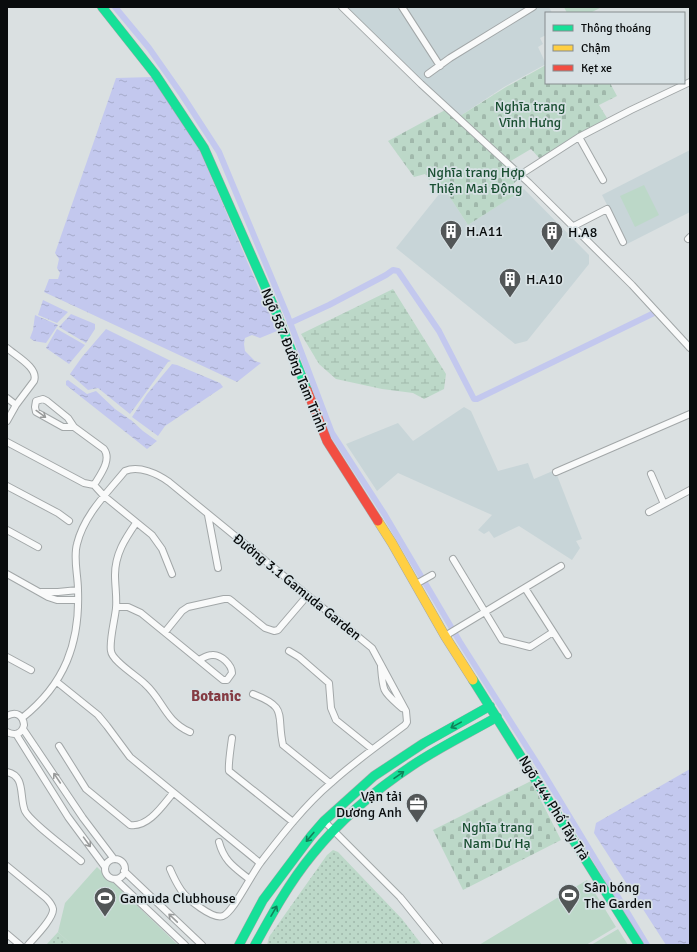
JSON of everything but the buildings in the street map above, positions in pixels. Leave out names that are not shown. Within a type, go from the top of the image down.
[{"type":"street","name":"Ngõ 587 Đường Tam Trinh","points":[[102,7],[155,74],[204,148],[274,307],[327,441],[418,583],[494,711]]},
{"type":"street","points":[[342,7],[421,84],[520,174],[632,285],[690,348]]},
{"type":"street","points":[[402,7],[440,66]]},
{"type":"street","points":[[428,74],[450,58],[533,7]]},
{"type":"street","points":[[520,174],[579,137],[690,82]]},
{"type":"street","points":[[579,137],[603,180]]},
{"type":"street","points":[[572,227],[607,209],[623,242]]},
{"type":"street","points":[[7,348],[33,369],[35,373],[34,381],[16,405],[7,421]]},
{"type":"street","points":[[7,398],[16,405]]},
{"type":"street","points":[[74,428],[63,427],[36,412],[34,407],[36,401],[44,399],[47,401],[68,418],[74,428],[104,449],[107,453],[105,464],[94,485]]},
{"type":"street","points":[[556,472],[690,414]]},
{"type":"street","points":[[7,442],[84,483],[94,485],[104,496],[158,541],[172,574]]},
{"type":"street","name":"Đường 3.1 Gamuda Garden","points":[[22,718],[33,710],[57,682],[72,650],[77,625],[78,600],[76,545],[90,514],[125,471],[130,469],[137,469],[159,476],[169,482],[372,648],[406,710]]},
{"type":"street","points":[[651,474],[664,504]]},
{"type":"street","points":[[7,486],[58,513],[69,521]]},
{"type":"street","points":[[649,512],[690,490]]},
{"type":"street","name":"Đường 3.1 Gamuda Garden","points":[[208,515],[218,568]]},
{"type":"street","points":[[136,523],[120,549],[116,560],[115,573],[117,607],[110,650],[115,659],[152,690],[171,718],[190,732]]},
{"type":"street","points":[[7,530],[38,547]]},
{"type":"street","points":[[454,559],[502,640],[530,647],[553,632]]},
{"type":"street","points":[[448,635],[561,566]]},
{"type":"street","points":[[7,574],[48,597],[57,600],[78,600]]},
{"type":"street","points":[[418,583],[430,576]]},
{"type":"street","points":[[525,588],[568,655]]},
{"type":"street","points":[[41,592],[78,590]]},
{"type":"street","points":[[165,632],[182,611],[188,607],[224,599],[229,599],[265,628],[274,631],[278,630],[307,596]]},
{"type":"street","points":[[117,607],[128,608],[141,613],[223,680],[227,680],[232,673],[230,665],[217,656],[212,655],[199,660]]},
{"type":"street","points":[[288,651],[299,658],[329,683],[331,708],[336,720],[372,750]]},
{"type":"street","points":[[7,657],[31,670]]},
{"type":"street","name":"Đường 3.1 Gamuda Garden","points":[[381,664],[383,688],[385,692],[406,710]]},
{"type":"street","points":[[57,682],[98,715],[130,757],[260,863]]},
{"type":"street","points":[[253,694],[267,699],[276,707],[279,713],[283,745],[330,783]]},
{"type":"street","points":[[170,869],[184,894],[206,912],[219,917],[224,916],[232,910],[260,863],[293,822],[330,783],[405,726],[407,722],[406,710]]},
{"type":"street","points":[[238,944],[279,878],[324,821],[374,776],[424,743],[478,713],[494,711]]},
{"type":"street","points":[[255,945],[275,908],[290,886],[312,855],[334,830],[403,772],[485,724],[494,711]]},
{"type":"street","name":"Ngõ 144 Phố Tây Trà","points":[[494,711],[639,945]]},
{"type":"street","points":[[478,713],[485,724]]},
{"type":"street","points":[[7,716],[16,714],[22,718],[24,725],[23,729],[83,818],[114,859],[122,863],[124,871],[202,945]]},
{"type":"street","points":[[7,732],[16,734],[23,729]]},
{"type":"street","points":[[16,734],[74,824],[105,867],[108,876],[115,879],[185,945]]},
{"type":"street","points":[[232,738],[228,767],[229,770],[293,822]]},
{"type":"street","points":[[59,746],[86,789],[130,825],[142,825],[159,810],[173,793]]},
{"type":"street","points":[[7,772],[12,773],[20,782],[24,806],[31,818],[81,861]]},
{"type":"street","points":[[74,824],[83,818]]},
{"type":"street","points":[[324,821],[400,897],[439,945]]},
{"type":"street","points":[[219,842],[224,858],[249,880]]},
{"type":"street","points":[[105,867],[110,860],[114,859]]},
{"type":"street","points":[[7,866],[46,898],[53,909],[52,915],[48,921],[28,945]]},
{"type":"street","points":[[115,879],[119,878],[124,871]]},
{"type":"street","points":[[7,934],[20,945]]},
{"type":"shaded area","points":[[339,7],[549,7],[552,12],[545,12],[545,36],[540,38],[543,44],[538,47],[545,65],[504,87],[457,118]]},
{"type":"shaded area","points":[[690,150],[690,212],[627,244],[602,195]]},
{"type":"shaded area","points":[[444,188],[468,225],[524,189],[589,255],[589,264],[527,341],[515,344],[396,248]]},
{"type":"shaded area","points":[[464,407],[471,411],[498,471],[528,463],[534,479],[555,470],[582,539],[576,541],[580,548],[572,560],[519,526],[494,538],[489,531],[484,534],[478,530],[492,515],[398,473],[377,491],[346,444],[398,423],[413,441]]},
{"type":"green space","points":[[564,7],[602,7],[592,12],[566,12]]},
{"type":"green space","name":"Nghĩa trang Vĩnh Hưng","points":[[545,66],[545,84],[611,84],[617,96],[599,105],[607,118],[540,159],[531,149],[509,162],[460,116],[506,87]]},
{"type":"green space","name":"Nghĩa trang Hợp Thiện Mai Động","points":[[447,109],[520,178],[513,184],[520,192],[468,225],[436,176],[429,180],[425,174],[414,177],[388,141]]},
{"type":"green space","points":[[644,185],[659,215],[635,227],[620,196]]},
{"type":"green space","points":[[393,289],[446,374],[444,389],[424,399],[413,393],[382,389],[336,379],[319,364],[301,334]]},
{"type":"green space","name":"Nghĩa trang Nam Dư Hạ","points":[[531,781],[561,840],[463,890],[433,830]]},
{"type":"green space","points":[[333,850],[338,852],[402,919],[422,945],[267,945],[269,937],[327,855]]},
{"type":"green space","name":"Gamuda Clubhouse","points":[[97,867],[178,945],[72,945],[58,932],[65,903]]},
{"type":"green space","name":"Sân bóng The Garden","points":[[587,880],[616,927],[586,945],[479,945]]},
{"type":"green space","points":[[618,929],[628,945],[591,945]]},
{"type":"green space","points":[[58,932],[72,945],[46,945]]},
{"type":"water","points":[[153,77],[198,146],[277,331],[260,338],[252,335],[245,338],[245,351],[255,361],[261,363],[237,382],[44,292],[49,279],[58,279],[60,273],[57,268],[59,259],[55,253],[116,78]]},
{"type":"water","points":[[43,300],[68,312],[57,323],[38,315]]},
{"type":"water","points":[[71,314],[95,324],[95,329],[86,343],[59,327]]},
{"type":"water","points":[[35,315],[58,325],[46,343],[34,341],[30,338],[33,330]]},
{"type":"water","points":[[57,329],[85,345],[69,364],[46,348]]},
{"type":"water","points":[[106,329],[171,361],[168,362],[130,414],[98,388],[88,390],[70,374],[82,357]]},
{"type":"water","points":[[172,364],[220,383],[223,387],[165,426],[158,436],[132,417],[147,394]]},
{"type":"water","points":[[68,380],[87,394],[96,391],[115,409],[157,441],[147,449],[66,385],[66,381]]},
{"type":"water","points":[[690,769],[690,945],[666,945],[594,833],[596,823]]},
{"type":"waterway","points":[[115,7],[149,48],[219,152],[288,317],[332,433],[385,515],[460,642],[542,771],[647,945]]},
{"type":"waterway","points":[[290,323],[329,305],[393,270],[398,271],[439,331],[474,399],[477,399],[654,313]]},
{"type":"traffic: fast","points":[[102,7],[155,74],[204,148],[274,307],[307,390]]},
{"type":"traffic: fast","points":[[473,680],[639,945]]},
{"type":"traffic: fast","points":[[239,945],[263,900],[324,821],[374,776],[424,743],[490,706]]},
{"type":"traffic: fast","points":[[255,945],[288,888],[312,855],[346,818],[372,795],[423,758],[497,717]]},
{"type":"traffic: slow","points":[[378,521],[445,636],[473,680]]},
{"type":"traffic: jam","points":[[307,390],[327,441],[378,521]]},
{"type":"place","name":"H.A11","points":[[451,250]]},
{"type":"place","name":"H.A8","points":[[552,252]]},
{"type":"place","name":"H.A10","points":[[510,298]]},
{"type":"place","name":"Vận tải Dương Anh","points":[[417,824]]},
{"type":"place","name":"Sân bóng The Garden","points":[[569,914]]},
{"type":"place","name":"Gamuda Clubhouse","points":[[105,918]]},
{"type":"district","name":"Botanic","points":[[216,696]]}]
